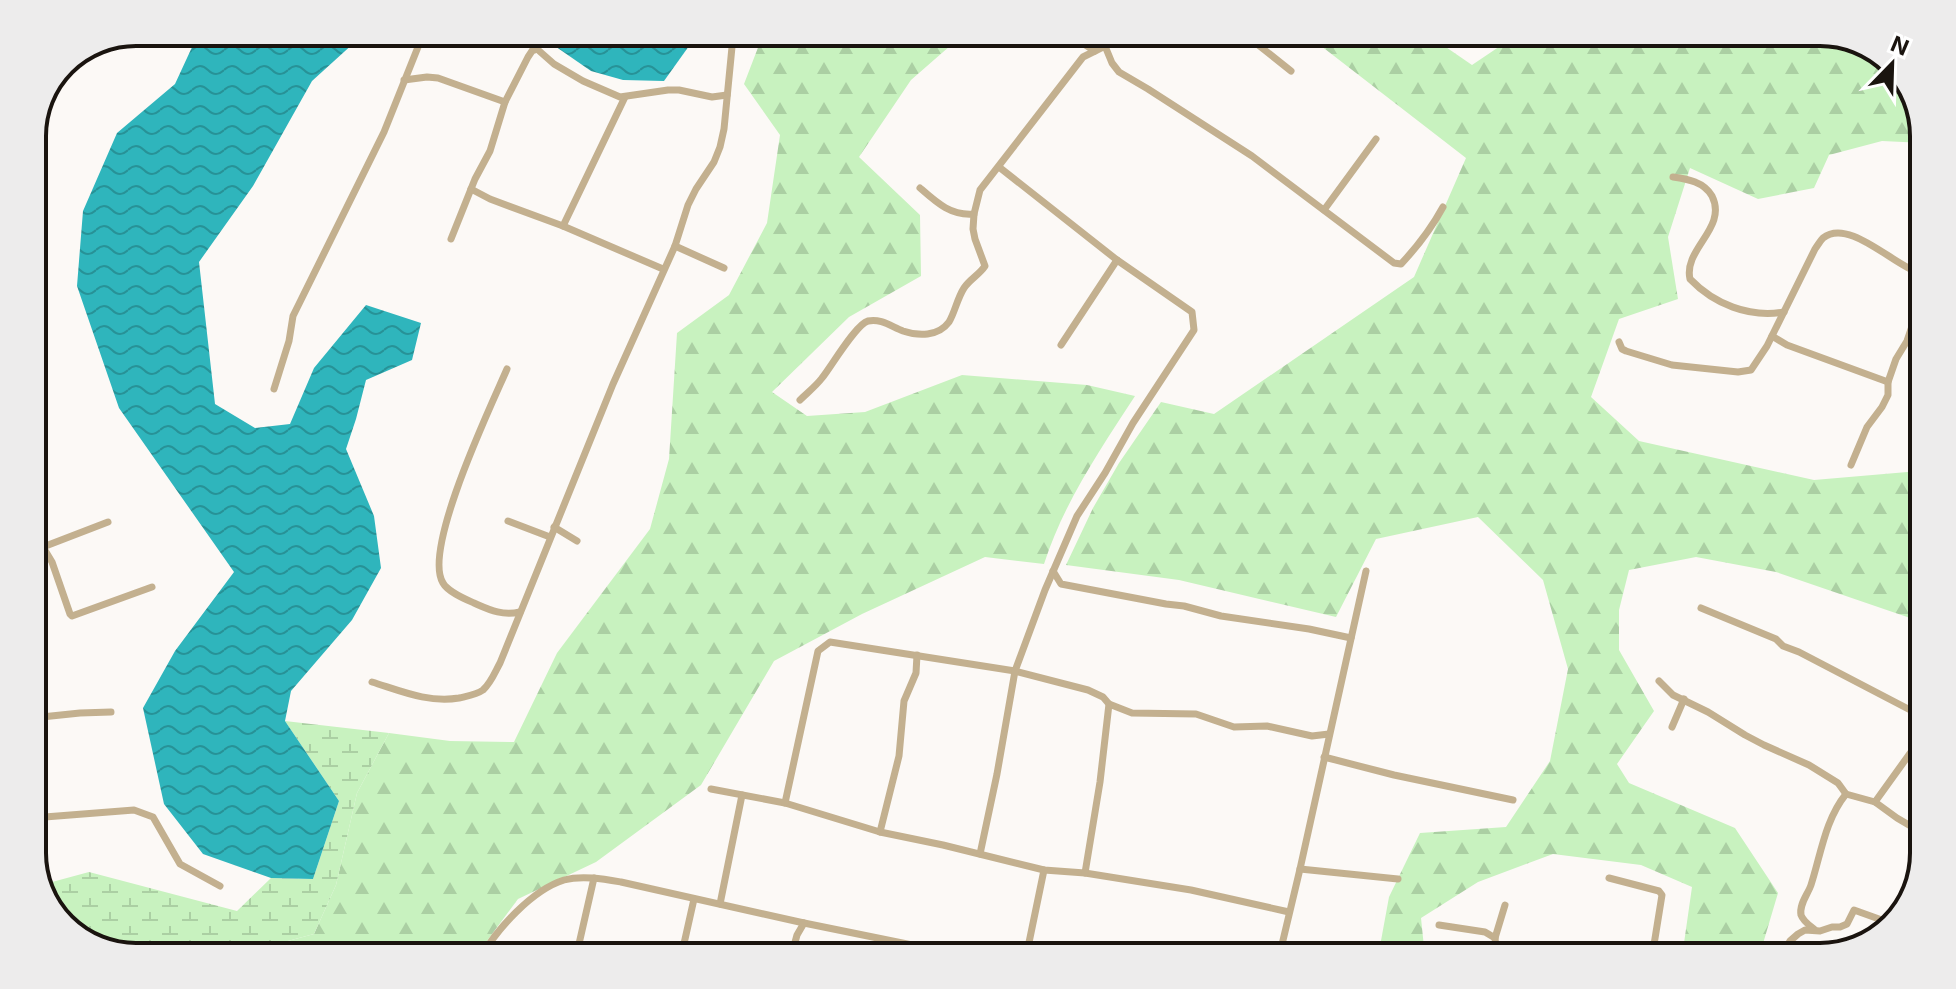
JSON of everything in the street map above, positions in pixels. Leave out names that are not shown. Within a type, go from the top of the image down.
[{"type":"street","points":[[274,389],[289,341],[293,316],[384,132],[418,46]]},
{"type":"street","points":[[532,46],[554,64],[614,95],[625,97],[668,90],[712,97],[727,95]]},
{"type":"street","points":[[372,682],[435,700],[475,694],[488,683],[500,663],[696,189],[720,147],[732,46]]},
{"type":"street","points":[[1087,46],[1095,51]]},
{"type":"street","points":[[800,400],[823,378],[842,348],[867,321],[883,322],[921,335],[939,331],[949,322],[967,283],[985,266],[975,239],[974,214],[980,190],[1083,57],[1105,46],[1119,72],[1252,156],[1394,263],[1401,264],[1431,230],[1443,207]]},
{"type":"street","points":[[1260,46],[1291,71]]},
{"type":"street","points":[[451,239],[490,151],[505,102],[528,57],[537,49]]},
{"type":"street","points":[[404,80],[438,78],[505,102]]},
{"type":"street","points":[[563,226],[625,97]]},
{"type":"street","points":[[1324,210],[1376,139]]},
{"type":"street","points":[[980,854],[1015,671],[1053,571],[1077,516],[1194,330],[1192,312],[1117,260],[999,167]]},
{"type":"street","points":[[1673,177],[1703,186],[1716,209],[1712,224],[1689,266],[1691,281],[1702,291],[1737,309],[1767,315],[1784,312]]},
{"type":"street","points":[[920,188],[949,211],[974,214]]},
{"type":"street","points":[[471,189],[663,269]]},
{"type":"street","points":[[1619,342],[1626,351],[1672,365],[1747,372],[1755,366],[1823,238],[1844,233],[1857,236],[1910,269]]},
{"type":"street","points":[[675,246],[724,268]]},
{"type":"street","points":[[1061,345],[1117,260]]},
{"type":"street","points":[[1851,465],[1867,427],[1888,395],[1888,382],[1896,359],[1910,332]]},
{"type":"street","points":[[1772,336],[1787,345],[1888,382]]},
{"type":"street","points":[[507,369],[463,469],[439,559],[442,583],[447,588],[495,612],[520,612]]},
{"type":"street","points":[[508,521],[550,537]]},
{"type":"street","points":[[46,546],[108,522]]},
{"type":"street","points":[[554,527],[577,541]]},
{"type":"street","points":[[46,552],[72,616],[152,587]]},
{"type":"street","points":[[1053,571],[1061,584],[1351,638]]},
{"type":"street","points":[[1282,943],[1366,571]]},
{"type":"street","points":[[1701,608],[1776,639],[1783,646],[1910,710]]},
{"type":"street","points":[[785,803],[818,651],[830,642],[1015,671],[1088,690],[1103,697],[1109,704],[1132,713],[1196,714],[1234,727],[1267,726],[1312,736],[1329,734]]},
{"type":"street","points":[[880,832],[899,756],[904,701],[916,673],[917,655]]},
{"type":"street","points":[[1659,681],[1673,695],[1764,745],[1809,765],[1838,783],[1846,794],[1875,802],[1910,826]]},
{"type":"street","points":[[1672,727],[1684,699]]},
{"type":"street","points":[[1085,873],[1109,704]]},
{"type":"street","points":[[46,717],[111,712]]},
{"type":"street","points":[[1875,802],[1910,753]]},
{"type":"street","points":[[1324,757],[1513,800]]},
{"type":"street","points":[[711,789],[785,803],[880,832],[1044,870],[1085,873],[1191,890],[1289,912]]},
{"type":"street","points":[[1846,794],[1832,816],[1801,916],[1820,931],[1847,924],[1854,910],[1880,920]]},
{"type":"street","points":[[720,904],[742,795]]},
{"type":"street","points":[[46,817],[134,810],[153,817],[180,864],[220,886]]},
{"type":"street","points":[[1300,869],[1398,879]]},
{"type":"street","points":[[1029,943],[1044,870]]},
{"type":"street","points":[[579,943],[594,878]]},
{"type":"street","points":[[489,943],[522,907],[548,888],[565,879],[594,878],[902,943]]},
{"type":"street","points":[[1609,878],[1659,891],[1662,895],[1655,943]]},
{"type":"street","points":[[684,943],[694,899]]},
{"type":"street","points":[[1496,943],[1505,905]]},
{"type":"street","points":[[795,943],[804,923]]},
{"type":"street","points":[[1439,925],[1485,932],[1495,938]]},
{"type":"street","points":[[1789,943],[1805,930],[1814,929]]},
{"type":"green space","points":[[759,46],[950,46],[911,80],[859,157],[920,215],[921,276],[849,317],[772,392],[807,416],[865,412],[962,375],[1087,385],[1135,396],[1072,498],[1044,564],[985,557],[862,614],[774,661],[701,785],[596,862],[518,899],[485,943],[280,943],[314,934],[336,885],[357,793],[389,733],[450,741],[514,742],[557,653],[650,529],[669,459],[677,333],[729,295],[767,223],[780,135],[744,84]]},
{"type":"green space","points":[[1321,46],[1444,46],[1472,65],[1500,46],[1832,47],[1852,52],[1852,104],[1904,104],[1910,142],[1882,141],[1829,155],[1814,188],[1758,199],[1690,168],[1668,237],[1678,299],[1619,319],[1591,397],[1639,441],[1814,480],[1910,472],[1910,618],[1776,572],[1696,557],[1629,570],[1619,610],[1619,650],[1654,711],[1617,764],[1629,783],[1735,828],[1778,893],[1763,943],[1684,943],[1692,887],[1641,865],[1553,854],[1478,882],[1421,918],[1424,943],[1381,943],[1389,897],[1420,833],[1506,827],[1550,761],[1568,669],[1543,580],[1478,517],[1376,539],[1336,617],[1179,580],[1066,565],[1119,463],[1161,402],[1214,414],[1414,277],[1466,158]]},
{"type":"green space","points":[[285,721],[389,733],[357,793],[336,885],[314,934],[280,943],[136,943],[112,940],[77,921],[61,903],[51,882],[89,872],[237,911],[271,878],[313,879],[339,801]]},
{"type":"water","points":[[193,46],[351,46],[312,81],[253,186],[199,262],[215,404],[255,428],[290,424],[314,368],[366,305],[421,323],[412,360],[366,380],[346,449],[374,516],[381,568],[352,620],[291,691],[285,721],[339,801],[313,879],[271,878],[203,854],[164,804],[143,708],[175,651],[234,572],[119,408],[77,286],[83,211],[117,133],[175,84]]},
{"type":"water","points":[[555,46],[689,46],[664,81],[623,80],[591,71]]}]
